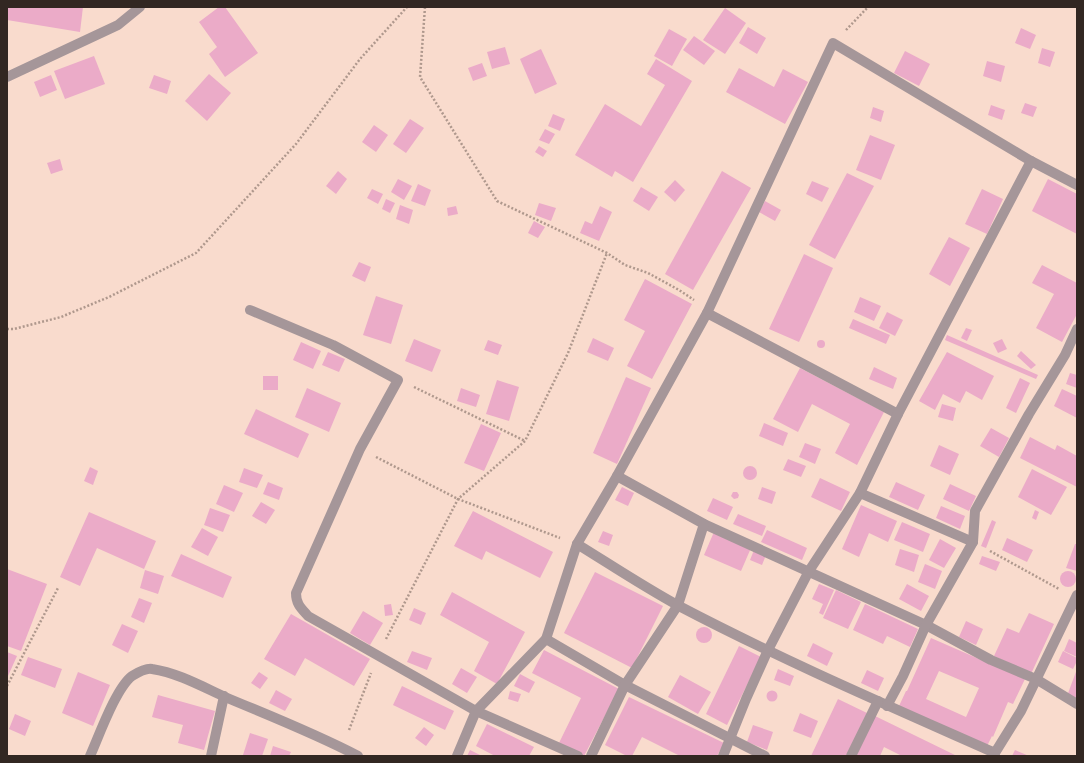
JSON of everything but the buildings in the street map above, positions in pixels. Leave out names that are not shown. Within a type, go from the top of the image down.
[{"type":"street","points":[[7,77],[118,25],[140,7]]},
{"type":"street","points":[[457,756],[476,710],[546,639],[577,544],[617,476],[707,313],[833,43],[1031,161],[1077,185]]},
{"type":"street","points":[[723,756],[768,650],[809,571],[860,493],[898,414],[1031,161]]},
{"type":"street","points":[[250,310],[333,345],[398,380],[360,450],[296,593],[296,600],[299,606],[308,616],[476,710],[578,756]]},
{"type":"street","points":[[707,313],[898,414]]},
{"type":"street","points":[[851,756],[882,703],[903,676],[926,625],[973,542],[975,511],[1028,414],[1065,355],[1077,330]]},
{"type":"street","points":[[617,476],[704,524],[926,625],[991,660],[1036,679],[1077,704]]},
{"type":"street","points":[[860,493],[973,542]]},
{"type":"street","points":[[591,756],[625,686],[678,605],[704,524]]},
{"type":"street","points":[[577,544],[678,605],[768,650],[994,754],[1021,711],[1076,597]]},
{"type":"street","points":[[546,639],[625,686],[765,756]]},
{"type":"street","points":[[90,756],[118,694],[133,675],[150,668],[177,675],[287,722],[358,756]]},
{"type":"street","points":[[211,756],[224,696]]},
{"type":"path","points":[[7,329],[14,329],[61,317],[109,297],[196,253],[296,144],[360,59],[407,7]]},
{"type":"path","points":[[425,7],[420,78],[497,201],[607,253],[625,265],[648,273],[694,300],[707,313]]},
{"type":"path","points":[[833,43],[868,7]]},
{"type":"path","points":[[342,748],[378,655],[458,499],[526,441],[568,353],[607,253]]},
{"type":"path","points":[[398,380],[526,441]]},
{"type":"path","points":[[360,450],[458,499],[577,544]]},
{"type":"path","points":[[973,542],[1076,597]]},
{"type":"path","points":[[7,686],[58,588]]}]
